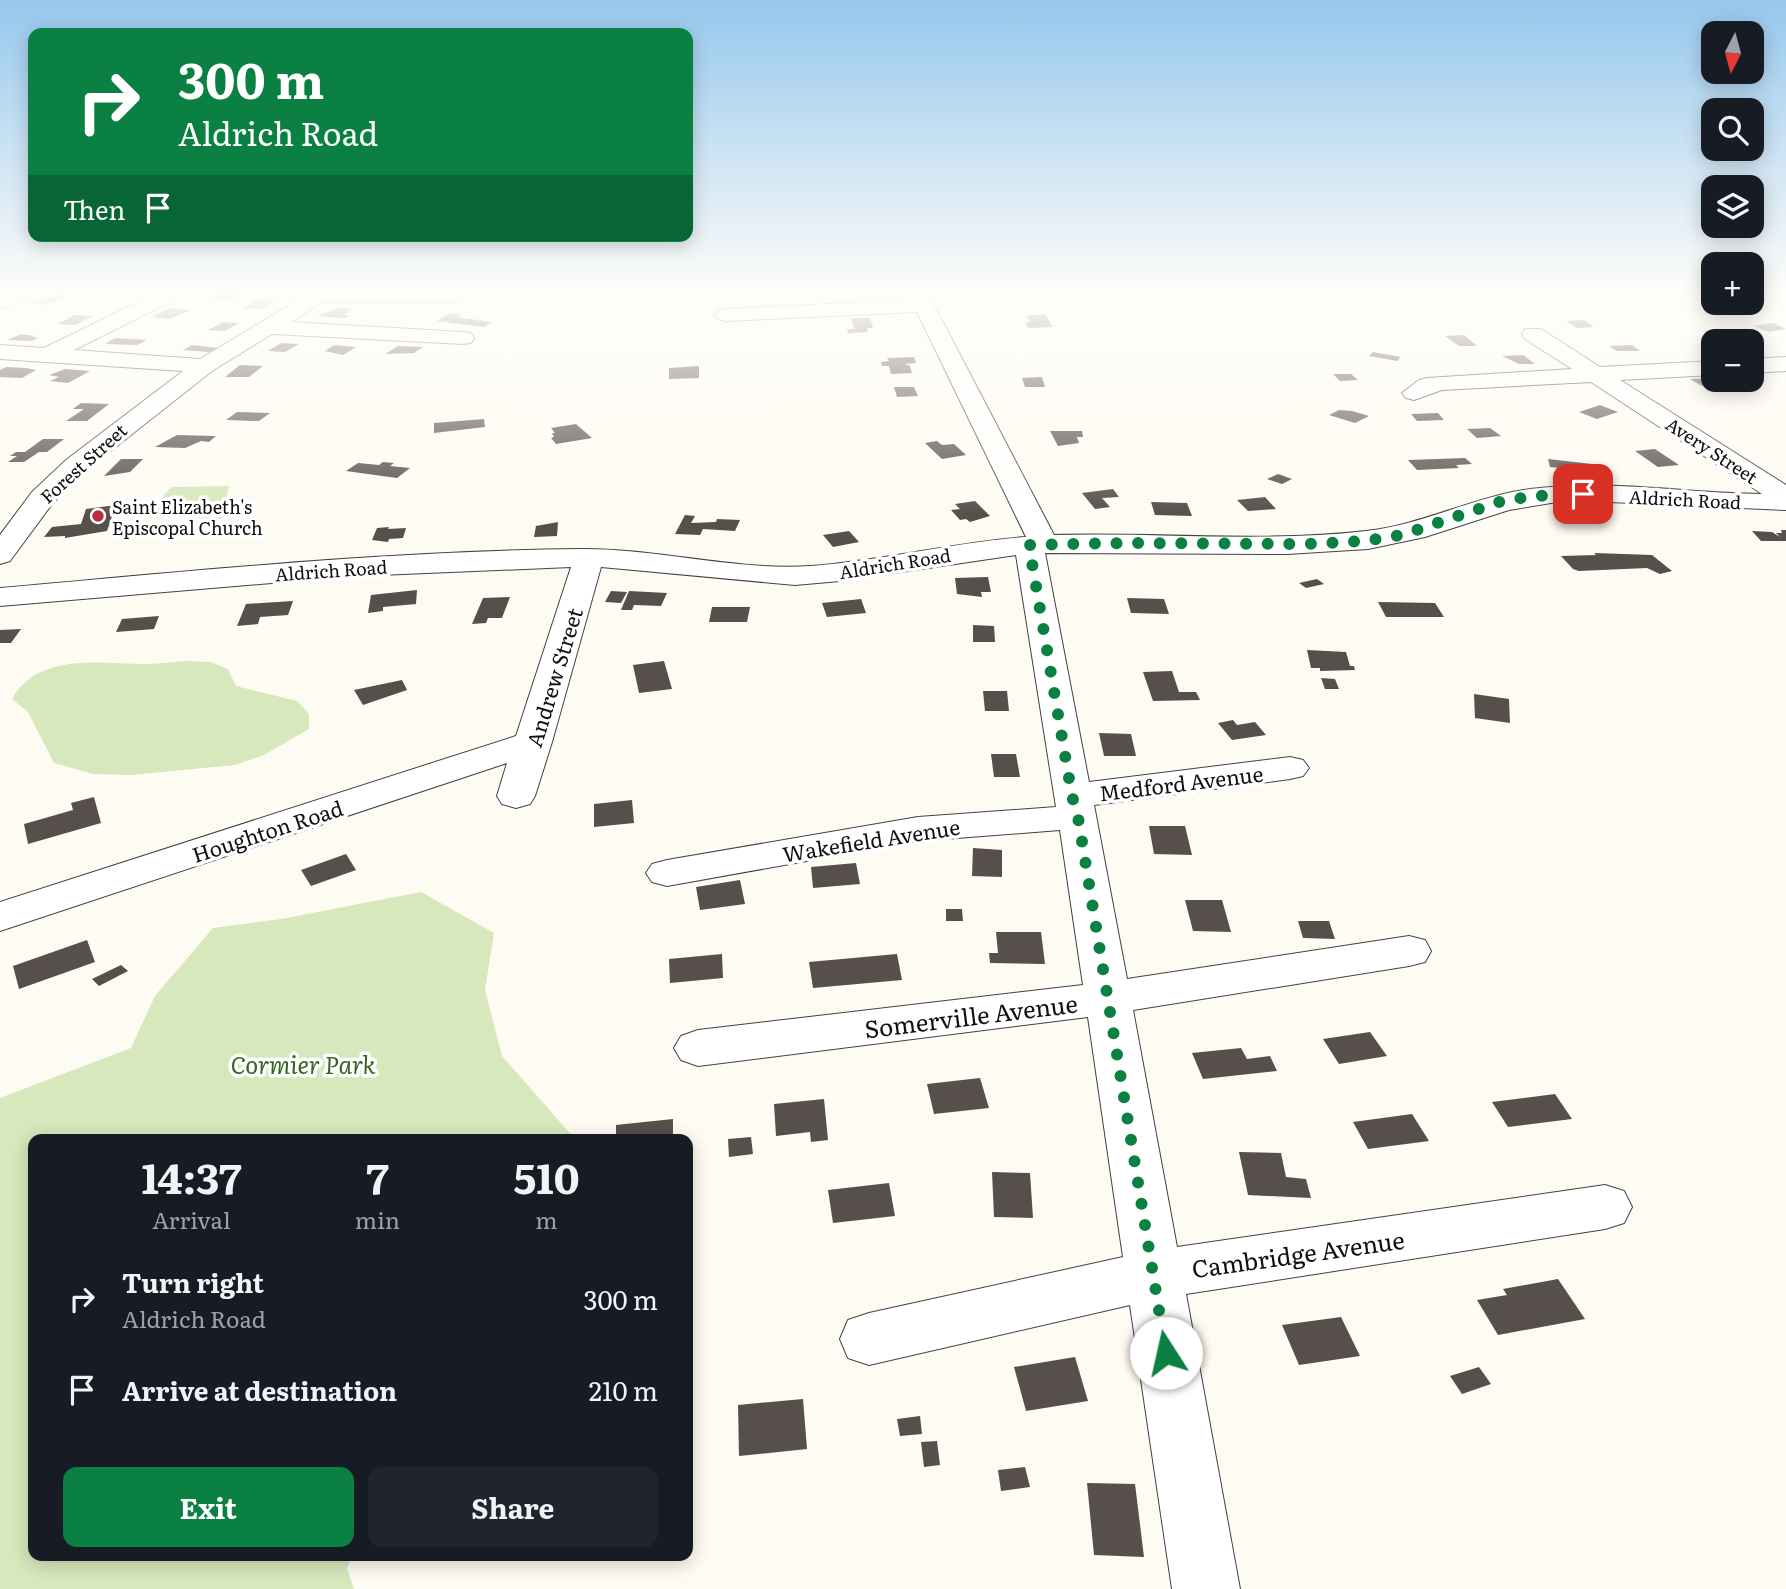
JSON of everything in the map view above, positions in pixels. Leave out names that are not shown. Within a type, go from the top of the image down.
[{"type":"street","name":"Forest Street","points":[[0,555],[42,498],[75,466],[201,368]]},
{"type":"street","points":[[953,368],[1037,545],[1106,998],[1206,1589]]},
{"type":"street","name":"Avery Street","points":[[1588,368],[1786,499]]},
{"type":"street","points":[[1414,393],[1427,385],[1439,383],[1701,369]]},
{"type":"street","name":"Aldrich Road","points":[[0,597],[381,566],[589,558],[655,561],[754,574],[793,576],[1037,545],[1308,544],[1365,541],[1409,533],[1505,500],[1557,494],[1786,499]]},
{"type":"street","name":"Andrew Street","points":[[516,796],[589,558]]},
{"type":"street","name":"Houghton Road","points":[[0,917],[534,742]]},
{"type":"street","name":"Medford Avenue","points":[[1075,806],[1290,768]]},
{"type":"street","name":"Wakefield Avenue","points":[[667,873],[918,829],[1075,806]]},
{"type":"street","name":"Somerville Avenue","points":[[698,1048],[1106,998],[1409,951]]},
{"type":"street","name":"Cambridge Avenue","points":[[869,1339],[1153,1275],[1605,1207]]},
{"type":"green space","points":[[229,486],[221,519],[147,515],[171,487]]},
{"type":"green space","points":[[211,662],[228,669],[236,686],[297,701],[309,714],[309,729],[264,755],[235,765],[131,775],[93,774],[54,763],[28,712],[12,699],[23,684],[53,667],[89,663]]},
{"type":"green space","name":"Cormier Park","points":[[421,892],[494,933],[485,990],[502,1056],[571,1134],[28,1134],[28,1561],[350,1561],[347,1568],[354,1589],[0,1589],[0,1098],[131,1048],[155,996],[213,928],[281,919]]},
{"type":"building","points":[[236,368],[260,368],[249,377],[225,377]]},
{"type":"building","points":[[669,368],[699,368],[699,378],[669,379]]},
{"type":"building","points":[[890,368],[911,368],[912,373],[891,374]]},
{"type":"building","points":[[65,369],[90,371],[68,383],[50,381],[59,377],[49,375]]},
{"type":"building","points":[[0,370],[36,370],[22,378],[0,377]]},
{"type":"building","points":[[1333,374],[1351,374],[1358,380],[1340,381]]},
{"type":"building","points":[[1042,377],[1045,387],[1025,387],[1022,378]]},
{"type":"building","points":[[1690,379],[1701,379],[1701,385]]},
{"type":"building","points":[[894,387],[914,387],[918,396],[897,397]]},
{"type":"building","points":[[81,403],[109,404],[87,421],[66,421],[84,409],[73,409]]},
{"type":"building","points":[[1600,405],[1618,412],[1597,419],[1579,412]]},
{"type":"building","points":[[1339,410],[1369,416],[1355,423],[1329,415]]},
{"type":"building","points":[[237,412],[270,413],[259,421],[226,420]]},
{"type":"building","points":[[1438,413],[1444,420],[1417,421],[1411,414]]},
{"type":"building","points":[[484,419],[485,427],[434,433],[434,423]]},
{"type":"building","points":[[576,424],[592,438],[556,444],[551,438],[554,437],[552,433],[555,433],[551,428]]},
{"type":"building","points":[[1490,428],[1501,436],[1477,438],[1467,429]]},
{"type":"building","points":[[1050,431],[1082,431],[1083,437],[1077,437],[1079,443],[1058,446]]},
{"type":"building","points":[[177,435],[216,436],[209,442],[201,441],[185,448],[155,447]]},
{"type":"building","points":[[43,439],[64,439],[47,452],[39,452],[24,462],[8,462],[17,456],[10,456],[16,452],[25,452]]},
{"type":"building","points":[[937,441],[942,445],[954,444],[966,455],[942,459],[925,443]]},
{"type":"building","points":[[1655,449],[1679,465],[1658,467],[1635,451]]},
{"type":"building","points":[[1465,458],[1472,464],[1456,465],[1459,468],[1417,470],[1408,460]]},
{"type":"building","points":[[121,459],[143,459],[130,472],[104,476]]},
{"type":"building","points":[[1548,459],[1592,464],[1593,471],[1550,467]]},
{"type":"building","points":[[383,462],[394,463],[390,466],[410,468],[397,478],[346,471],[358,463],[379,465]]},
{"type":"building","points":[[1278,474],[1292,479],[1282,484],[1267,479]]},
{"type":"building","points":[[1113,489],[1119,497],[1102,498],[1110,507],[1095,509],[1082,493]]},
{"type":"building","points":[[1265,497],[1276,509],[1248,511],[1237,500]]},
{"type":"building","points":[[975,501],[990,516],[970,522],[966,519],[960,520],[951,510],[960,509],[955,504]]},
{"type":"building","points":[[1151,502],[1187,503],[1192,516],[1155,515]]},
{"type":"building","name":"Saint Elizabeth's Episcopal Church","points":[[116,505],[107,531],[65,538],[44,537],[52,527],[81,524],[86,509]]},
{"type":"building","points":[[685,515],[695,516],[691,523],[716,522],[717,519],[740,520],[735,531],[703,529],[700,535],[675,534]]},
{"type":"building","points":[[558,522],[557,536],[534,537],[536,526]]},
{"type":"building","points":[[389,527],[388,529],[406,528],[403,538],[389,539],[388,542],[372,540],[377,528]]},
{"type":"building","points":[[1781,530],[1786,530],[1786,541],[1761,541],[1752,531],[1772,532],[1780,537],[1776,533],[1782,533]]},
{"type":"building","points":[[849,531],[859,542],[833,547],[823,535]]},
{"type":"building","points":[[1594,553],[1652,555],[1672,571],[1660,574],[1647,568],[1579,571],[1573,569],[1561,556],[1596,555]]},
{"type":"building","points":[[988,577],[991,592],[981,592],[982,597],[957,594],[955,578]]},
{"type":"building","points":[[1317,579],[1324,584],[1306,588],[1299,583]]},
{"type":"building","points":[[417,590],[416,604],[383,607],[383,611],[368,613],[371,595]]},
{"type":"building","points":[[611,591],[627,592],[621,603],[605,602]]},
{"type":"building","points":[[629,591],[667,593],[661,606],[634,605],[632,610],[621,610]]},
{"type":"building","points":[[510,597],[502,618],[488,618],[486,623],[472,624],[483,598]]},
{"type":"building","points":[[1127,598],[1164,599],[1169,614],[1131,613]]},
{"type":"building","points":[[861,599],[866,613],[827,617],[822,603]]},
{"type":"building","points":[[293,601],[288,615],[260,617],[258,624],[237,626],[246,604]]},
{"type":"building","points":[[1378,602],[1435,603],[1444,617],[1386,617]]},
{"type":"building","points":[[712,607],[750,607],[747,622],[709,622]]},
{"type":"building","points":[[159,616],[154,629],[116,632],[122,619]]},
{"type":"building","points":[[973,625],[994,626],[995,642],[973,642]]},
{"type":"building","points":[[21,629],[11,643],[0,643],[0,630]]},
{"type":"building","points":[[1307,650],[1346,652],[1350,666],[1354,666],[1355,670],[1320,671],[1320,668],[1311,668]]},
{"type":"building","points":[[664,661],[672,689],[639,693],[633,665]]},
{"type":"building","points":[[1172,671],[1179,692],[1196,692],[1200,700],[1153,701],[1143,672]]},
{"type":"building","points":[[1321,678],[1335,679],[1339,689],[1325,689]]},
{"type":"building","points":[[402,680],[407,690],[363,705],[354,690]]},
{"type":"building","points":[[983,691],[1007,691],[1009,711],[985,711]]},
{"type":"building","points":[[1474,694],[1509,699],[1510,723],[1475,718]]},
{"type":"building","points":[[1233,720],[1237,725],[1255,722],[1266,735],[1232,740],[1218,723]]},
{"type":"building","points":[[1099,733],[1131,734],[1136,756],[1104,756]]},
{"type":"building","points":[[991,754],[1016,754],[1020,777],[994,777]]},
{"type":"building","points":[[94,797],[101,823],[28,844],[24,824],[73,810],[71,803]]},
{"type":"building","points":[[632,800],[634,823],[594,827],[594,804]]},
{"type":"building","points":[[1149,826],[1185,826],[1192,855],[1154,854]]},
{"type":"building","points":[[973,848],[1002,850],[1002,877],[972,876]]},
{"type":"building","points":[[346,854],[356,870],[311,886],[301,870]]},
{"type":"building","points":[[856,863],[860,884],[813,888],[811,867]]},
{"type":"building","points":[[740,880],[745,904],[700,910],[696,887]]},
{"type":"building","points":[[1185,900],[1222,900],[1231,932],[1193,931]]},
{"type":"building","points":[[946,909],[962,909],[963,921],[946,921]]},
{"type":"building","points":[[1298,921],[1329,921],[1335,939],[1303,938]]},
{"type":"building","points":[[996,932],[1041,932],[1045,964],[990,963],[989,953],[998,953]]},
{"type":"building","points":[[87,940],[95,962],[19,989],[13,966]]},
{"type":"building","points":[[722,954],[723,978],[670,983],[669,959]]},
{"type":"building","points":[[897,954],[902,980],[813,988],[809,962]]},
{"type":"building","points":[[121,965],[128,971],[99,986],[92,979]]},
{"type":"building","points":[[1370,1032],[1387,1056],[1339,1064],[1323,1039]]},
{"type":"building","points":[[1241,1048],[1247,1059],[1270,1056],[1277,1071],[1203,1079],[1192,1053]]},
{"type":"building","points":[[980,1078],[989,1108],[934,1114],[927,1084]]},
{"type":"building","points":[[1555,1094],[1572,1119],[1508,1127],[1492,1102]]},
{"type":"building","points":[[824,1099],[828,1140],[811,1142],[810,1132],[776,1136],[774,1104]]},
{"type":"building","points":[[1412,1114],[1429,1141],[1368,1149],[1353,1122]]},
{"type":"building","points":[[673,1119],[673,1134],[616,1134],[616,1125]]},
{"type":"building","points":[[751,1137],[753,1154],[729,1157],[728,1139]]},
{"type":"building","points":[[1239,1152],[1281,1153],[1286,1177],[1306,1179],[1311,1198],[1248,1195]]},
{"type":"building","points":[[992,1172],[1030,1173],[1033,1218],[994,1217]]},
{"type":"building","points":[[889,1183],[895,1216],[833,1223],[828,1190]]},
{"type":"building","points":[[1558,1279],[1585,1319],[1498,1335],[1477,1300],[1507,1295],[1503,1289]]},
{"type":"building","points":[[1341,1317],[1360,1356],[1299,1365],[1282,1325]]},
{"type":"building","points":[[1075,1357],[1088,1401],[1026,1411],[1014,1367]]},
{"type":"building","points":[[1479,1367],[1491,1384],[1462,1394],[1450,1376]]},
{"type":"building","points":[[803,1399],[807,1449],[739,1456],[738,1405]]},
{"type":"building","points":[[920,1416],[922,1434],[900,1436],[897,1419]]},
{"type":"building","points":[[937,1441],[940,1465],[924,1467],[921,1442]]},
{"type":"building","points":[[1025,1467],[1030,1487],[1001,1491],[998,1470]]},
{"type":"building","points":[[1087,1483],[1135,1484],[1144,1557],[1094,1555]]},
{"type":"place","name":"Saint Elizabeth's Episcopal Church","points":[[98,516]]},
{"type":"route","points":[[1166,1353],[1078,817],[1072,796],[1029,545],[1308,544],[1365,541],[1402,535],[1505,500],[1583,494]]}]
